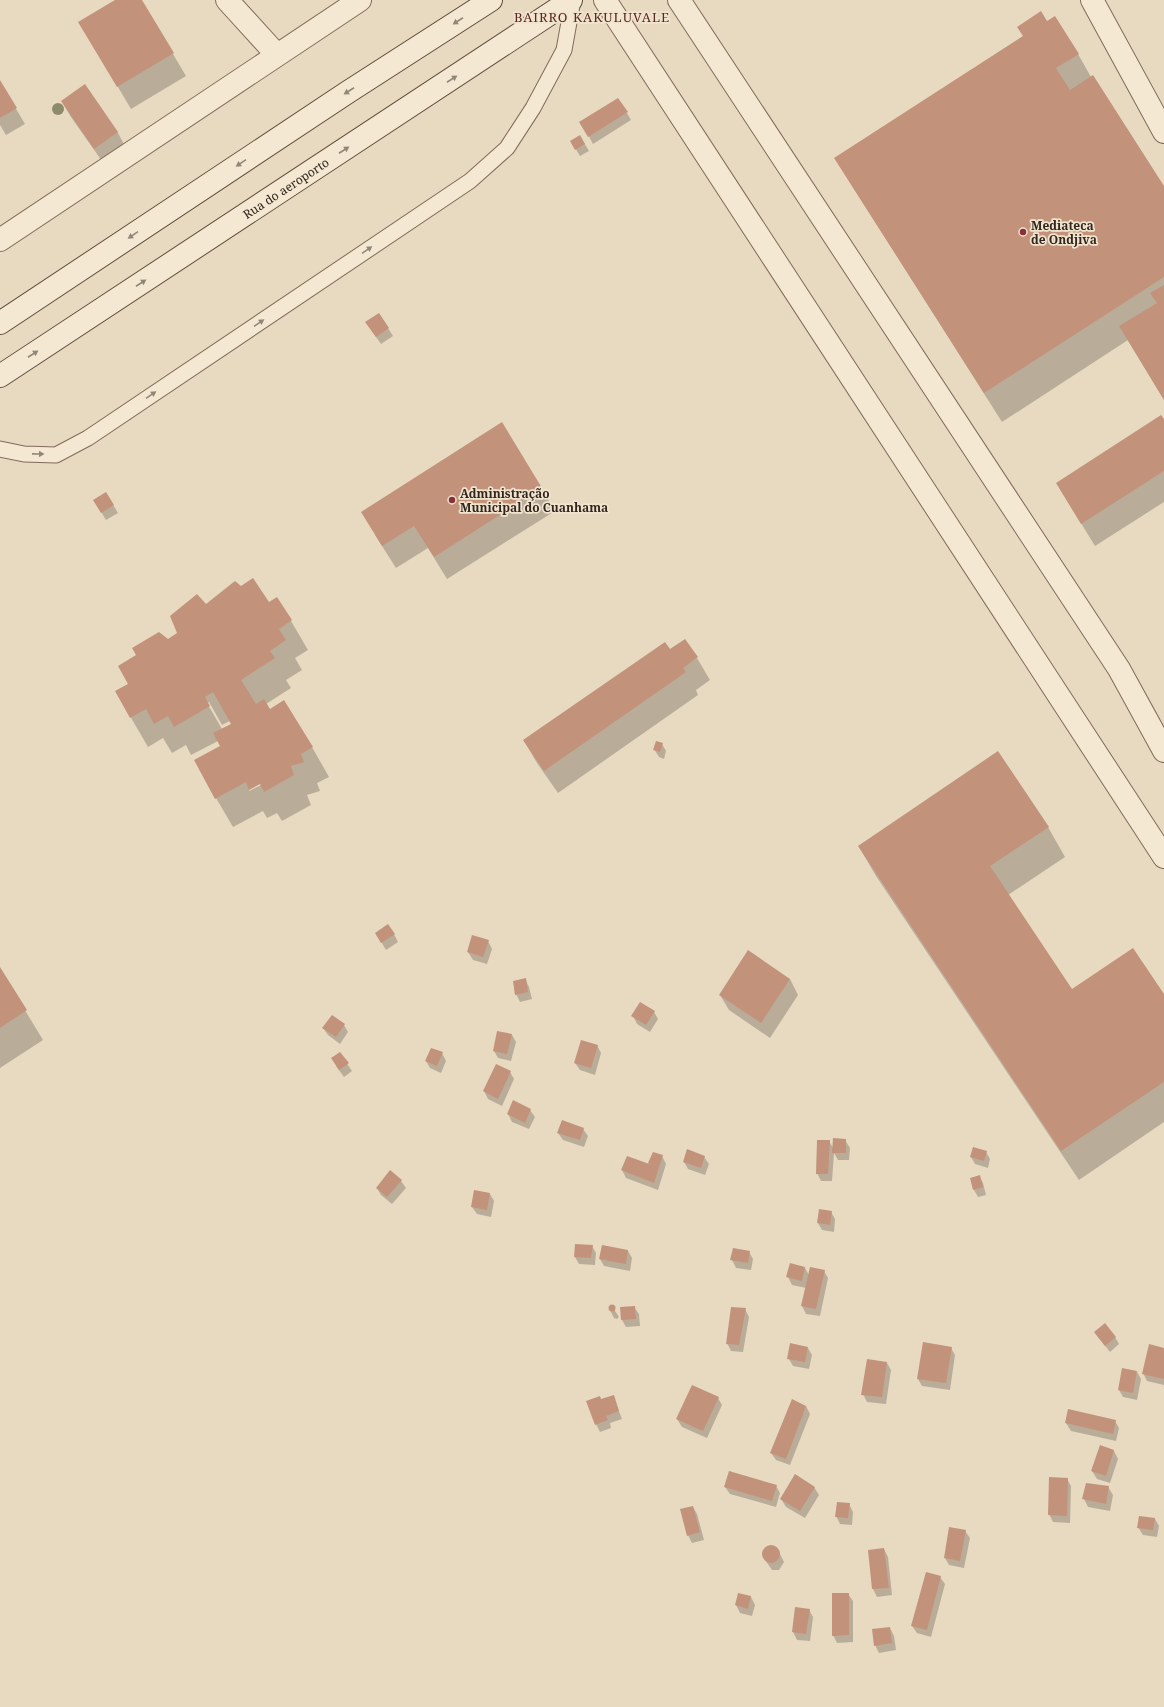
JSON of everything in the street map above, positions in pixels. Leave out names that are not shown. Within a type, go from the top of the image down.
[{"type":"street","points":[[227,0],[277,55]]},
{"type":"street","points":[[0,240],[360,0]]},
{"type":"street","points":[[0,323],[342,96],[491,0]]},
{"type":"street","name":"Rua do aeroporto","points":[[0,376],[572,0]]},
{"type":"street","points":[[605,0],[1164,857]]},
{"type":"street","points":[[679,0],[1119,669],[1164,751]]},
{"type":"street","points":[[1092,0],[1164,132]]},
{"type":"lane","points":[[0,449],[24,454],[56,455],[88,438],[470,181],[507,148],[533,108],[564,50],[572,0]]},
{"type":"building","points":[[115,0],[142,0],[174,53],[117,87],[78,22]]},
{"type":"building","name":"Mediateca de Ondjiva","points":[[1041,11],[1047,21],[1055,16],[1079,54],[1056,68],[1070,90],[1093,75],[1164,186],[1164,277],[984,393],[834,158],[1023,36],[1017,27]]},
{"type":"building","points":[[0,80],[17,108],[0,118]]},
{"type":"building","points":[[85,84],[118,132],[94,149],[61,101]]},
{"type":"building","points":[[618,98],[628,112],[588,137],[579,122]]},
{"type":"building","points":[[580,135],[585,144],[575,150],[570,141]]},
{"type":"building","points":[[1164,285],[1164,400],[1119,326],[1157,303],[1150,293]]},
{"type":"building","points":[[379,313],[389,328],[376,337],[365,322]]},
{"type":"building","points":[[1161,415],[1164,419],[1164,471],[1081,524],[1056,483]]},
{"type":"building","name":"Administração Municipal do Cuanhama","points":[[502,422],[542,488],[434,557],[414,526],[382,546],[361,512]]},
{"type":"building","points":[[106,492],[114,505],[101,513],[93,500]]},
{"type":"building","points":[[253,578],[269,602],[277,597],[292,620],[279,629],[286,640],[270,651],[275,658],[241,680],[256,704],[264,699],[270,709],[284,700],[313,747],[301,754],[304,762],[291,766],[294,775],[264,792],[260,784],[249,790],[246,782],[215,799],[194,760],[220,746],[213,733],[231,724],[213,692],[205,697],[210,706],[174,727],[168,716],[154,724],[146,709],[130,718],[115,691],[128,684],[118,666],[136,655],[132,648],[159,632],[168,639],[177,633],[170,616],[197,594],[206,604],[235,581],[241,586]]},
{"type":"building","points":[[685,639],[698,657],[683,668],[686,672],[544,771],[523,740],[665,642],[670,649]]},
{"type":"building","points":[[656,741],[663,743],[660,752],[653,750]]},
{"type":"building","points":[[998,751],[1049,827],[990,866],[1072,989],[1133,948],[1164,994],[1164,1082],[1061,1151],[858,846]]},
{"type":"building","points":[[388,924],[395,934],[381,943],[375,933]]},
{"type":"building","points":[[472,935],[489,940],[483,957],[467,952]]},
{"type":"building","points":[[748,950],[790,979],[761,1023],[719,995]]},
{"type":"building","points":[[0,967],[27,1010],[0,1028]]},
{"type":"building","points":[[526,978],[528,992],[515,995],[513,981]]},
{"type":"building","points":[[640,1002],[655,1011],[646,1025],[631,1016]]},
{"type":"building","points":[[332,1015],[345,1024],[336,1037],[322,1028]]},
{"type":"building","points":[[497,1031],[512,1034],[507,1054],[493,1051]]},
{"type":"building","points":[[581,1040],[598,1045],[591,1068],[574,1063]]},
{"type":"building","points":[[431,1048],[443,1052],[437,1066],[425,1061]]},
{"type":"building","points":[[340,1052],[349,1063],[339,1070],[331,1058]]},
{"type":"building","points":[[496,1064],[511,1071],[498,1099],[483,1091]]},
{"type":"building","points":[[513,1100],[531,1109],[525,1123],[507,1114]]},
{"type":"building","points":[[562,1120],[584,1128],[580,1140],[557,1133]]},
{"type":"building","points":[[833,1138],[846,1139],[846,1153],[832,1153]]},
{"type":"building","points":[[817,1140],[830,1140],[828,1174],[816,1174]]},
{"type":"building","points":[[973,1147],[987,1151],[984,1161],[970,1157]]},
{"type":"building","points":[[687,1149],[705,1156],[701,1168],[683,1162]]},
{"type":"building","points":[[653,1152],[663,1155],[654,1183],[621,1170],[627,1156],[655,1166],[648,1163]]},
{"type":"building","points":[[390,1170],[402,1180],[387,1197],[376,1188]]},
{"type":"building","points":[[980,1175],[983,1187],[973,1190],[970,1178]]},
{"type":"building","points":[[474,1190],[490,1193],[487,1210],[471,1207]]},
{"type":"building","points":[[819,1209],[832,1211],[830,1225],[817,1223]]},
{"type":"building","points":[[575,1244],[593,1245],[591,1258],[574,1257]]},
{"type":"building","points":[[602,1245],[628,1250],[626,1264],[599,1259]]},
{"type":"building","points":[[733,1248],[750,1251],[748,1263],[730,1260]]},
{"type":"building","points":[[790,1263],[805,1267],[802,1281],[786,1277]]},
{"type":"building","points":[[810,1267],[825,1270],[816,1309],[801,1306]]},
{"type":"building","points":[[612,1304],[615,1305],[615,1311],[612,1312],[609,1311],[608,1308],[609,1305]]},
{"type":"building","points":[[635,1306],[636,1319],[621,1320],[620,1307]]},
{"type":"building","points":[[731,1307],[746,1308],[739,1345],[726,1344]]},
{"type":"building","points":[[1105,1323],[1116,1337],[1105,1346],[1094,1332]]},
{"type":"building","points":[[923,1342],[952,1347],[946,1383],[917,1379]]},
{"type":"building","points":[[790,1343],[808,1347],[805,1362],[787,1359]]},
{"type":"building","points":[[1149,1344],[1164,1348],[1164,1379],[1142,1374]]},
{"type":"building","points":[[867,1359],[887,1362],[882,1397],[861,1395]]},
{"type":"building","points":[[1122,1368],[1137,1371],[1133,1393],[1118,1390]]},
{"type":"building","points":[[692,1385],[719,1397],[703,1431],[676,1419]]},
{"type":"building","points":[[614,1395],[619,1411],[606,1416],[608,1420],[595,1425],[586,1401],[600,1396],[601,1399]]},
{"type":"building","points":[[792,1399],[806,1406],[786,1459],[770,1453]]},
{"type":"building","points":[[1068,1409],[1116,1420],[1113,1434],[1065,1423]]},
{"type":"building","points":[[1100,1445],[1114,1450],[1106,1476],[1091,1471]]},
{"type":"building","points":[[729,1471],[777,1485],[772,1501],[724,1487]]},
{"type":"building","points":[[795,1474],[815,1487],[800,1511],[780,1499]]},
{"type":"building","points":[[1049,1477],[1068,1478],[1067,1516],[1048,1515]]},
{"type":"building","points":[[1086,1483],[1109,1486],[1106,1504],[1082,1499]]},
{"type":"building","points":[[837,1502],[850,1503],[848,1518],[835,1517]]},
{"type":"building","points":[[693,1506],[700,1532],[687,1536],[680,1509]]},
{"type":"building","points":[[1139,1516],[1155,1518],[1153,1530],[1137,1528]]},
{"type":"building","points":[[949,1527],[966,1530],[960,1561],[944,1558]]},
{"type":"building","points":[[767,1545],[775,1545],[780,1550],[778,1561],[775,1563],[767,1563],[762,1558],[762,1550]]},
{"type":"building","points":[[884,1548],[889,1588],[872,1589],[868,1550]]},
{"type":"building","points":[[926,1572],[941,1576],[927,1630],[911,1626]]},
{"type":"building","points":[[738,1593],[751,1596],[748,1609],[735,1605]]},
{"type":"building","points":[[832,1593],[849,1593],[849,1635],[832,1636]]},
{"type":"building","points":[[795,1607],[810,1609],[806,1634],[792,1632]]},
{"type":"building","points":[[890,1627],[892,1643],[874,1646],[872,1629]]},
{"type":"place","name":"Mediateca de Ondjiva","points":[[1023,232]]},
{"type":"place","name":"Administração Municipal do Cuanhama","points":[[452,500]]},
{"type":"district","name":"BAIRRO KAKULUVALE","points":[[592,17]]}]
